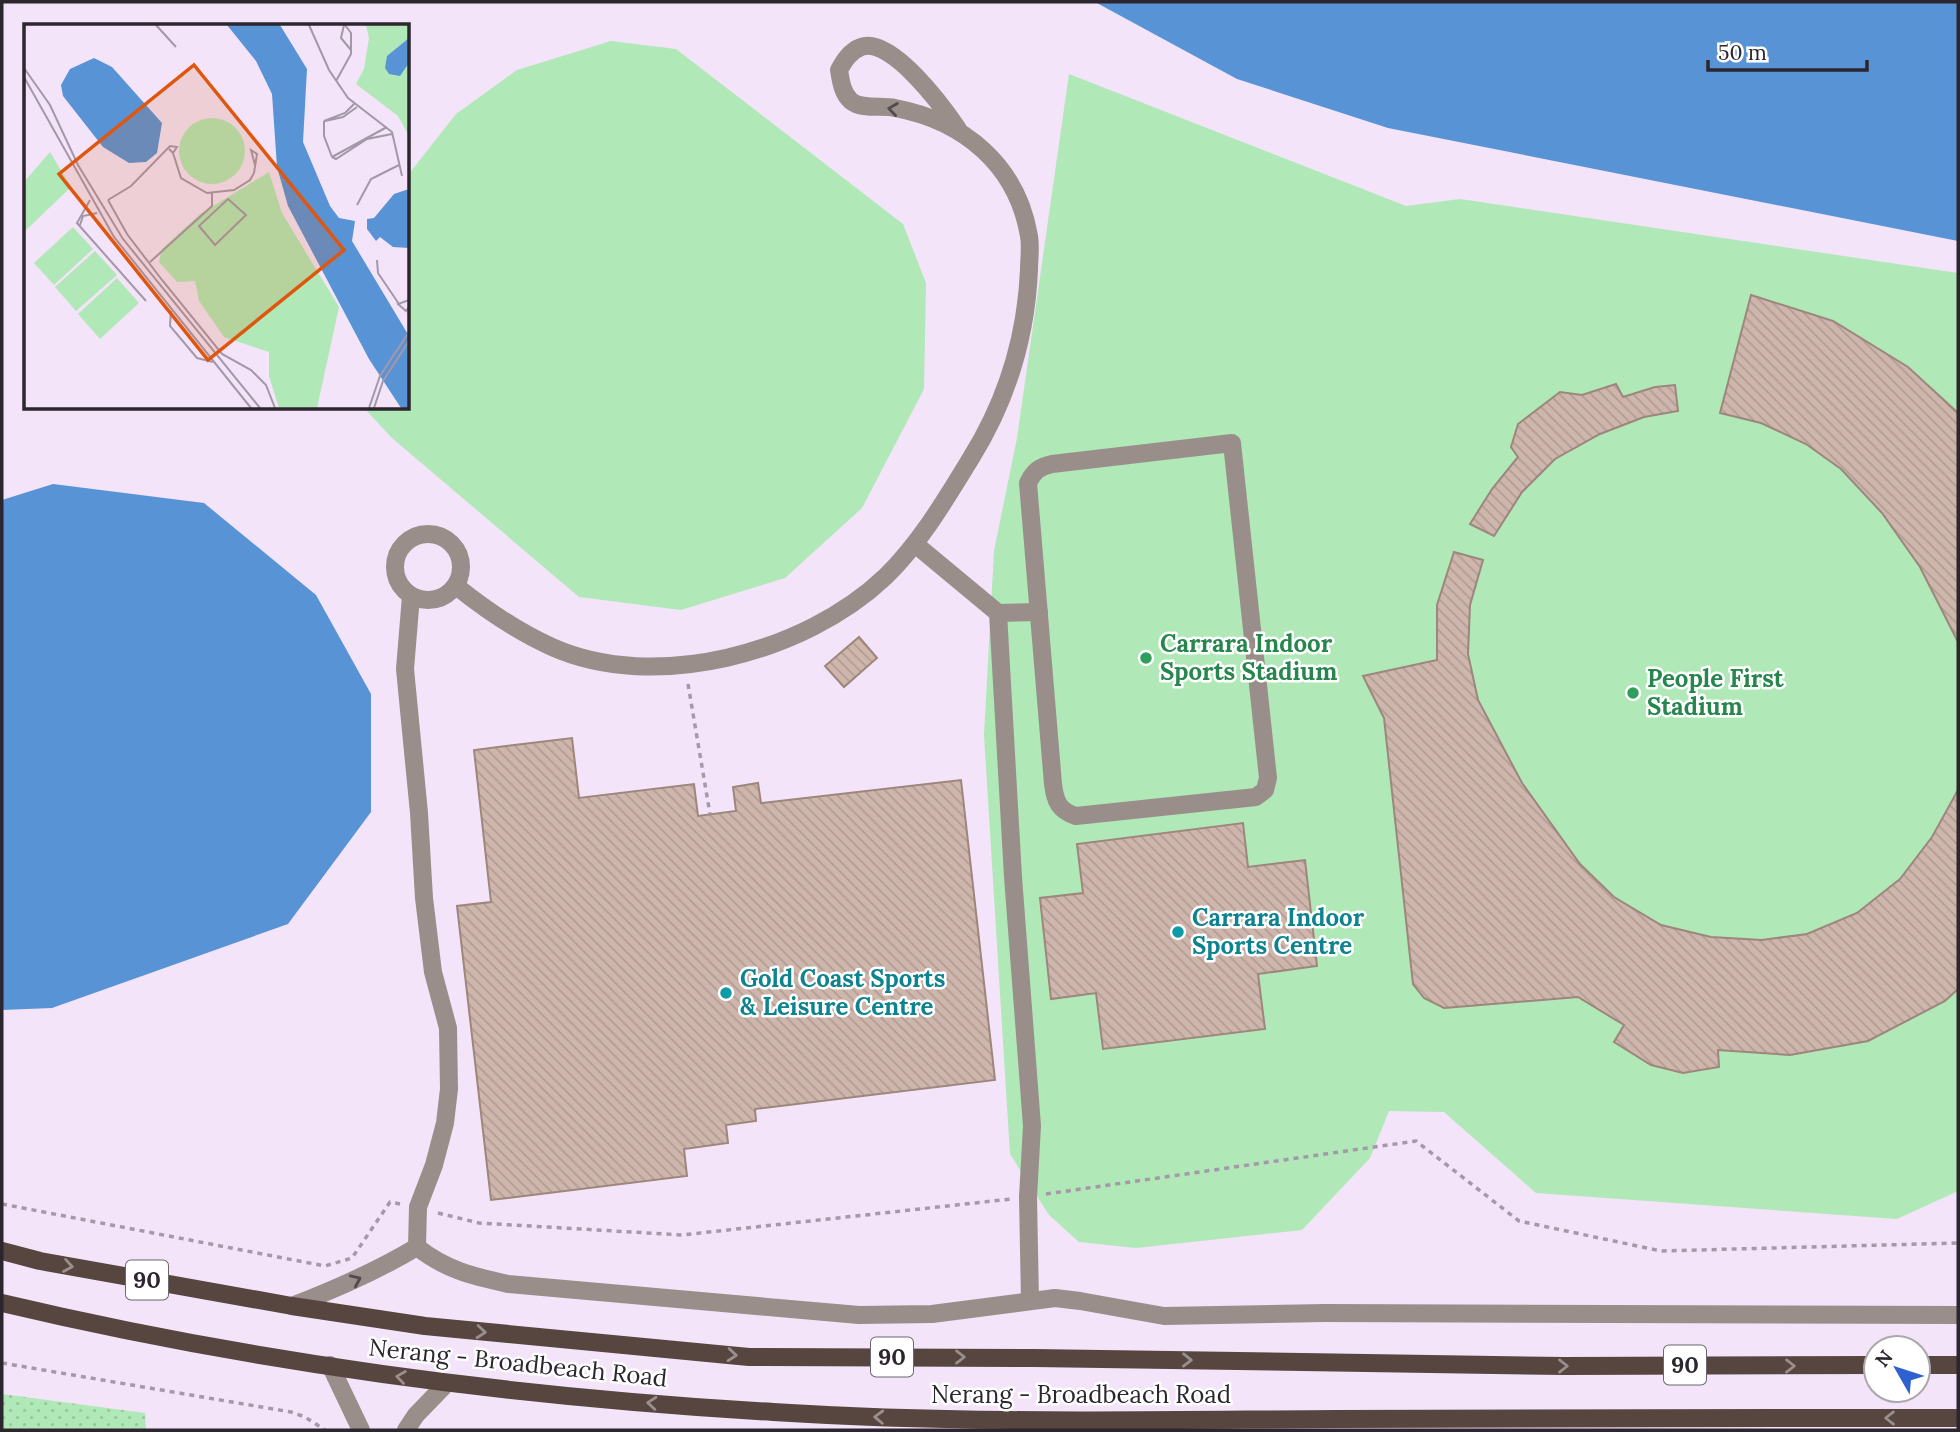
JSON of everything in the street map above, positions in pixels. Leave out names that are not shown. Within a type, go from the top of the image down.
[{"type":"main road","name":"Nerang - Broadbeach Road","points":[[2,1251],[40,1261],[292,1306],[425,1326],[749,1357],[1034,1358],[1564,1366],[1862,1365]]},
{"type":"main road","name":"Nerang - Broadbeach Road","points":[[2,1303],[189,1342],[447,1383],[699,1407],[884,1417],[1458,1424],[1958,1418]]},
{"type":"main road","points":[[1932,1365],[1958,1365]]},
{"type":"street","points":[[456,586],[485,610],[553,648],[589,659],[660,666],[744,655],[818,624],[849,605],[884,577],[915,544],[984,437],[1006,392],[1020,340],[1028,285],[1030,239],[1023,207],[1006,175],[983,149],[958,129],[942,104],[897,59],[880,47],[862,46],[847,57],[839,70],[843,91],[852,103],[901,109],[958,129]]},
{"type":"street","points":[[1232,443],[1268,778],[1265,790],[1256,797],[1216,803],[1076,816],[1065,813],[1058,805],[1053,784],[1039,611],[1027,494],[1028,482],[1033,472],[1041,466],[1052,464],[1232,443]]},
{"type":"street","points":[[420,534],[440,536],[456,548],[462,566],[456,586],[441,598],[421,600],[411,596],[402,589],[397,579],[394,567],[397,556],[402,546],[420,534]]},
{"type":"street","points":[[915,544],[998,613],[1039,611]]},
{"type":"street","points":[[411,596],[405,669],[424,898],[433,972],[448,1028],[449,1089],[446,1123],[418,1207],[417,1247]]},
{"type":"street","points":[[998,613],[1013,877],[1032,1126],[1028,1197],[1030,1301]]},
{"type":"street","points":[[417,1247],[436,1262],[467,1275],[508,1284],[738,1306],[871,1315],[932,1314],[1055,1298],[1185,1317],[1325,1313],[1958,1315]]},
{"type":"street","points":[[292,1306],[351,1283],[417,1247]]},
{"type":"street","points":[[330,1365],[361,1430]]},
{"type":"street","points":[[406,1430],[447,1383]]},
{"type":"path","points":[[685,663],[710,814]]},
{"type":"path","points":[[2,1204],[325,1266],[352,1258],[390,1202],[479,1223],[682,1235],[1028,1197],[1416,1141],[1519,1221],[1661,1251],[1958,1243]]},
{"type":"path","points":[[2,1363],[291,1412],[305,1417],[325,1430]]},
{"type":"green space","points":[[611,41],[676,49],[903,224],[926,283],[924,389],[862,508],[785,578],[681,610],[579,597],[392,438],[366,410],[410,410],[410,172],[456,114],[517,70]]},
{"type":"green space","name":"People First Stadium","points":[[1069,74],[1406,206],[1460,199],[1958,273],[1958,1191],[1897,1219],[1536,1193],[1444,1112],[1389,1111],[1370,1158],[1302,1230],[1136,1248],[1079,1242],[1049,1215],[1010,1154],[984,735],[994,551],[1017,438]]},
{"type":"green space","points":[[2,1394],[145,1413],[146,1430],[2,1430]]},
{"type":"water","points":[[1095,2],[1958,2],[1958,241],[1388,128],[1237,79]]},
{"type":"water","points":[[53,484],[204,503],[316,595],[371,694],[371,812],[288,924],[52,1008],[2,1010],[2,500]]},
{"type":"building","points":[[1751,295],[1833,321],[1908,367],[1958,413],[1958,642],[1920,567],[1882,513],[1841,469],[1806,444],[1761,423],[1720,413]]},
{"type":"building","points":[[1616,384],[1623,397],[1655,387],[1675,385],[1678,411],[1644,417],[1600,434],[1555,459],[1522,492],[1494,536],[1470,524],[1492,489],[1518,457],[1511,447],[1518,424],[1560,392],[1582,395]]},
{"type":"building","points":[[1454,552],[1483,560],[1470,605],[1468,654],[1478,700],[1522,783],[1580,864],[1614,897],[1661,925],[1711,937],[1762,940],[1807,934],[1857,913],[1900,879],[1932,837],[1958,790],[1958,989],[1945,1001],[1868,1041],[1790,1055],[1718,1050],[1719,1067],[1683,1073],[1651,1065],[1614,1042],[1624,1025],[1578,997],[1444,1008],[1424,998],[1413,984],[1384,718],[1363,676],[1437,660],[1437,605]]},
{"type":"building","points":[[859,637],[877,658],[844,687],[825,666]]},
{"type":"building","name":"Gold Coast Sports & Leisure Centre","points":[[572,738],[579,798],[694,784],[698,816],[736,811],[733,787],[758,783],[761,803],[961,780],[995,1080],[755,1109],[756,1121],[726,1125],[728,1143],[684,1149],[687,1176],[491,1200],[457,906],[491,902],[474,750]]},
{"type":"building","name":"Carrara Indoor Sports Centre","points":[[1243,823],[1248,867],[1305,860],[1317,966],[1258,974],[1265,1029],[1103,1049],[1096,993],[1051,999],[1040,898],[1083,893],[1077,844]]},
{"type":"place","name":"Carrara Indoor Sports Stadium","points":[[1146,658]]},
{"type":"place","name":"People First Stadium","points":[[1633,693]]},
{"type":"place","name":"Carrara Indoor Sports Centre","points":[[1178,932]]},
{"type":"place","name":"Gold Coast Sports & Leisure Centre","points":[[726,993]]}]
